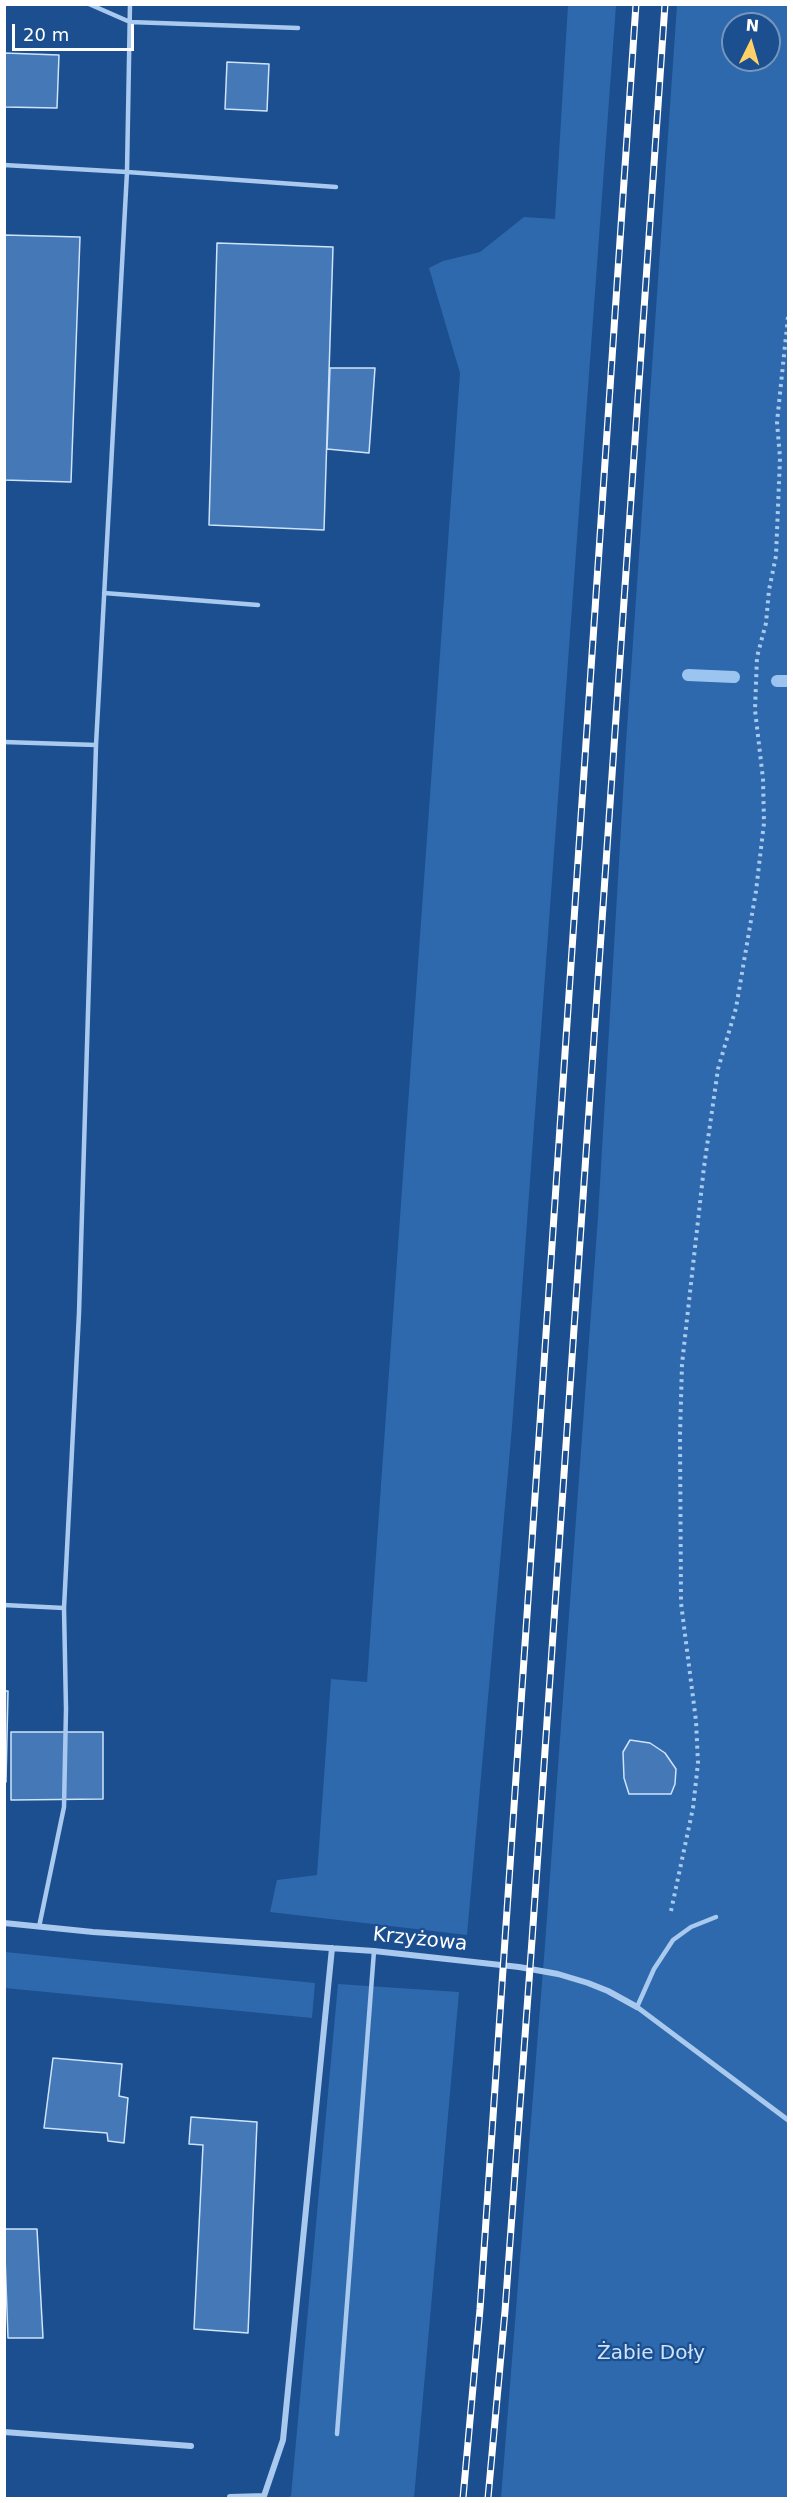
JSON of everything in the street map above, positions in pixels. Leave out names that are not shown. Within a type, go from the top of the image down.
[{"type":"street","name":"Krzyżowa","points":[[4,1923],[39,1928],[374,1951],[519,1967],[558,1974],[608,1991],[637,2007],[789,2120]]},
{"type":"street","points":[[230,2497],[264,2496],[284,2440],[332,1948]]},
{"type":"street","points":[[4,2433],[191,2446]]},
{"type":"lane","points":[[89,4],[130,22],[298,28]]},
{"type":"lane","points":[[39,1928],[64,1807],[66,1709],[64,1608],[79,1313],[96,745],[127,172],[130,4]]},
{"type":"lane","points":[[4,165],[336,187]]},
{"type":"lane","points":[[104,593],[258,605]]},
{"type":"lane","points":[[4,742],[96,745]]},
{"type":"lane","points":[[4,1605],[64,1608]]},
{"type":"lane","points":[[637,2007],[654,1969],[674,1940],[691,1927],[716,1917]]},
{"type":"lane","points":[[337,2434],[374,1951]]},
{"type":"path","points":[[670,1914],[693,1808],[698,1763],[696,1721],[681,1603],[682,1364],[702,1178],[718,1068],[735,1008],[756,891],[764,823],[763,779],[755,710],[757,657],[766,623],[769,590],[776,556],[780,458],[777,422],[789,317]]},
{"type":"green space","points":[[568,5],[616,5],[512,1427],[467,1935],[270,1912],[277,1880],[317,1875],[331,1679],[367,1682],[460,373],[429,268],[443,261],[480,252],[524,217],[555,219]]},
{"type":"green space","name":"Żabie Doły","points":[[677,5],[788,5],[788,2498],[501,2498],[545,1945],[598,1217],[626,743]]},
{"type":"green space","points":[[5,1952],[315,1983],[312,2018],[5,1988]]},
{"type":"green space","points":[[338,1984],[459,1992],[414,2498],[286,2498],[291,2496]]},
{"type":"building","points":[[4,53],[59,55],[57,108],[4,107]]},
{"type":"building","points":[[227,62],[269,64],[267,111],[225,109]]},
{"type":"building","points":[[4,235],[80,237],[71,482],[4,480]]},
{"type":"building","points":[[217,243],[333,247],[324,530],[209,525]]},
{"type":"building","points":[[330,368],[375,368],[369,453],[327,449]]},
{"type":"building","points":[[4,1691],[8,1691],[6,1782],[4,1782]]},
{"type":"building","points":[[11,1732],[103,1732],[103,1799],[11,1800]]},
{"type":"building","points":[[630,1740],[650,1743],[665,1753],[676,1769],[675,1784],[671,1794],[629,1794],[624,1778],[623,1752]]},
{"type":"building","points":[[53,2058],[122,2064],[119,2096],[128,2098],[124,2143],[108,2141],[107,2133],[44,2128]]},
{"type":"building","points":[[191,2117],[257,2122],[248,2333],[194,2329],[203,2145],[189,2144]]},
{"type":"building","points":[[4,2229],[37,2229],[43,2338],[8,2338]]},
{"type":"waterway","points":[[688,675],[734,677]]},
{"type":"waterway","points":[[777,681],[788,681]]},
{"type":"railway","points":[[463,2498],[480,2309],[636,4]]},
{"type":"railway","points":[[488,2498],[505,2311],[532,1940],[665,4]]}]
